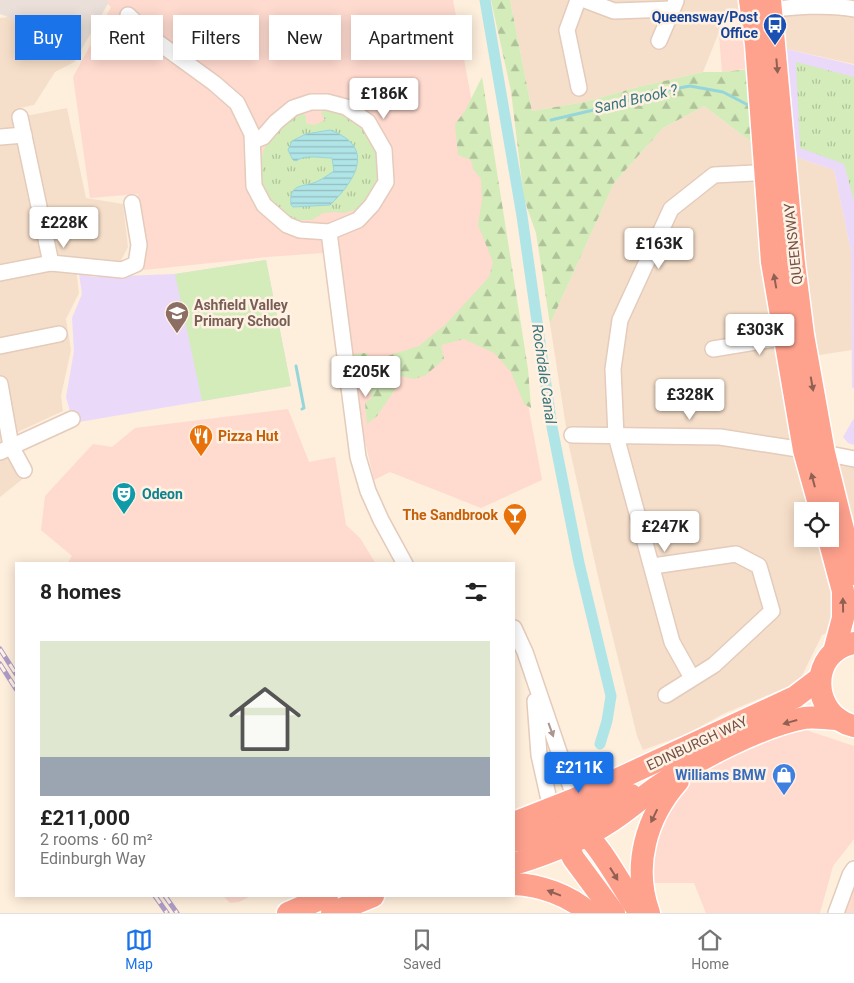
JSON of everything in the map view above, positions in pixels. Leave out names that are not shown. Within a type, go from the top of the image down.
[{"type":"highway","name":"QUEENSWAY","points":[[761,6],[756,44],[776,172],[772,262],[794,336],[814,451],[820,502]]},
{"type":"highway","name":"QUEENSWAY","points":[[814,451],[854,574]]},
{"type":"highway","points":[[831,547],[843,591],[843,618],[834,652]]},
{"type":"highway","points":[[846,723],[828,711],[821,698],[820,678],[824,664],[834,652],[846,645],[854,644]]},
{"type":"highway","name":"EDINBURGH WAY","points":[[515,864],[529,859],[563,837],[581,816],[618,780],[795,697],[820,678]]},
{"type":"highway","name":"EDINBURGH WAY","points":[[515,824],[551,809],[610,822],[658,787],[710,755],[777,725],[805,717],[846,723]]},
{"type":"highway","points":[[648,913],[642,886],[642,863],[644,846],[652,819],[668,792],[710,755]]},
{"type":"highway","points":[[551,809],[574,860],[614,913]]},
{"type":"highway","points":[[581,816],[640,913]]},
{"type":"highway","points":[[515,841],[563,837]]},
{"type":"highway","points":[[515,884],[538,887],[555,893],[571,900],[589,913]]},
{"type":"highway","points":[[288,913],[325,897]]},
{"type":"highway","points":[[332,913],[374,897]]},
{"type":"street","points":[[578,0],[567,30],[579,88]]},
{"type":"street","points":[[585,0],[614,11],[674,4],[659,41]]},
{"type":"street","points":[[761,6],[846,7],[854,9]]},
{"type":"street","points":[[163,46],[214,83],[237,103],[252,134],[254,186],[264,205],[287,225],[300,230],[329,232],[358,220],[372,205],[386,182],[384,150],[368,122],[346,107],[327,102],[311,102],[293,108],[276,122],[263,138],[253,141]]},
{"type":"street","points":[[20,117],[51,263]]},
{"type":"street","points":[[0,137],[24,135]]},
{"type":"street","points":[[692,678],[672,642],[653,566],[616,436],[613,369],[620,320],[671,209],[714,175],[776,172]]},
{"type":"street","points":[[0,273],[51,263],[122,270],[136,264],[139,245],[132,203]]},
{"type":"street","points":[[329,232],[358,457],[368,491],[381,520],[404,562]]},
{"type":"street","points":[[0,346],[59,334]]},
{"type":"street","points":[[713,349],[794,336]]},
{"type":"street","points":[[0,384],[6,449],[24,470]]},
{"type":"street","points":[[6,449],[72,419]]},
{"type":"street","points":[[572,435],[720,437],[854,459]]},
{"type":"street","points":[[653,566],[736,554],[759,566],[772,611],[714,665],[666,695]]},
{"type":"street","points":[[515,630],[525,652],[534,684],[581,816]]},
{"type":"street","points":[[534,684],[539,755],[551,809]]},
{"type":"street","points":[[560,755],[585,780],[598,783],[618,780]]},
{"type":"street","points":[[836,913],[850,875],[854,870]]},
{"type":"shaded area","points":[[0,0],[106,0],[109,2],[101,15],[91,15],[91,33],[81,50],[81,15],[15,15],[15,22],[0,14]]},
{"type":"shaded area","points":[[103,0],[453,0],[456,15],[351,15],[351,60],[464,60],[542,480],[481,508],[390,472],[374,480],[359,415],[336,252],[144,270],[138,194],[90,198],[73,77],[91,44],[91,60],[163,60],[163,15],[107,15],[111,7]]},
{"type":"shaded area","points":[[510,0],[737,0],[739,9],[725,17],[703,72],[585,102],[532,111]]},
{"type":"shaded area","points":[[776,0],[854,0],[854,64],[782,48]]},
{"type":"shaded area","points":[[8,17],[15,22],[15,60],[71,60],[74,62],[55,72],[34,105],[15,109],[20,117],[67,108],[86,198],[123,204],[128,247],[119,264],[75,260],[79,293],[66,319],[71,350],[61,396],[63,411],[7,437],[25,477],[0,497],[0,18]]},
{"type":"shaded area","points":[[750,29],[753,68],[722,72],[719,35]]},
{"type":"shaded area","points":[[782,48],[854,65],[854,389],[852,387],[851,251],[834,170],[790,155]]},
{"type":"shaded area","points":[[704,106],[750,141],[834,170],[851,251],[852,350],[813,356],[834,462],[854,466],[854,623],[822,635],[799,682],[723,714],[687,734],[643,750],[637,736],[599,581],[569,446],[550,324],[614,183],[663,128]]},
{"type":"shaded area","name":"Ashfield Valley Primary School","points":[[266,260],[291,386],[73,423],[66,397],[74,351],[72,318],[82,294],[79,274],[94,277],[175,274]]},
{"type":"shaded area","points":[[288,409],[309,462],[335,457],[346,525],[360,538],[375,562],[68,562],[72,556],[41,530],[45,496],[93,444],[112,447],[135,428]]},
{"type":"shaded area","points":[[854,418],[854,445],[848,443],[843,437]]},
{"type":"shaded area","points":[[803,729],[854,746],[854,839],[833,866],[820,913],[706,913],[694,883],[652,883],[657,823],[697,775],[758,740]]},
{"type":"shaded area","points":[[854,880],[854,913],[840,913]]},
{"type":"shaded area","points":[[224,897],[249,897],[239,902],[230,903]]},
{"type":"green space","points":[[491,0],[510,0],[532,111],[585,102],[703,72],[750,69],[755,137],[750,141],[704,106],[663,128],[614,183],[550,324],[536,233],[524,199],[511,91]]},
{"type":"green space","points":[[796,62],[854,77],[854,201],[844,164],[800,148]]},
{"type":"green space","points":[[482,77],[528,369],[531,408],[524,404],[511,372],[494,353],[464,339],[441,345],[444,359],[426,375],[414,379],[397,375],[400,382],[377,416],[367,424],[365,403],[371,399],[370,383],[358,374],[354,354],[367,353],[372,361],[419,346],[446,324],[489,277],[493,262],[478,225],[482,200],[481,179],[473,169],[471,160],[458,155],[455,124],[465,111]]},
{"type":"green space","points":[[326,106],[348,114],[365,126],[378,154],[381,176],[374,194],[361,208],[344,213],[323,213],[312,220],[298,220],[286,216],[269,197],[262,181],[260,169],[263,152],[270,134],[299,110],[306,116],[306,123],[314,125],[325,120],[321,113]]},
{"type":"green space","points":[[266,260],[291,386],[202,401],[175,274]]},
{"type":"water","points":[[330,130],[345,137],[353,146],[357,155],[357,165],[353,175],[347,186],[330,205],[293,207],[291,205],[291,194],[296,188],[318,181],[334,171],[332,158],[308,157],[296,161],[293,160],[288,150],[292,141],[306,134]]},
{"type":"waterway","name":"Rochdale Canal","points":[[485,0],[522,216],[552,427],[579,563],[611,696],[607,721],[600,744]]},
{"type":"waterway","name":"Sand Brook ?","points":[[551,120],[615,105],[646,94],[690,86],[723,92],[748,105]]},
{"type":"waterway","points":[[296,366],[304,408],[302,409]]},
{"type":"railway","points":[[0,649],[15,672]]},
{"type":"railway","points":[[0,664],[15,687]]},
{"type":"railway","points":[[156,897],[167,913]]},
{"type":"railway","points":[[166,897],[177,913]]},
{"type":"place","name":"Queensway/Post Office","points":[[775,46]]},
{"type":"place","name":"Ashfield Valley Primary School","points":[[177,334]]},
{"type":"place","name":"Pizza Hut","points":[[201,457]]},
{"type":"place","name":"Odeon","points":[[124,515]]},
{"type":"place","name":"The Sandbrook","points":[[515,536]]},
{"type":"place","name":"Williams BMW","points":[[784,796]]}]
